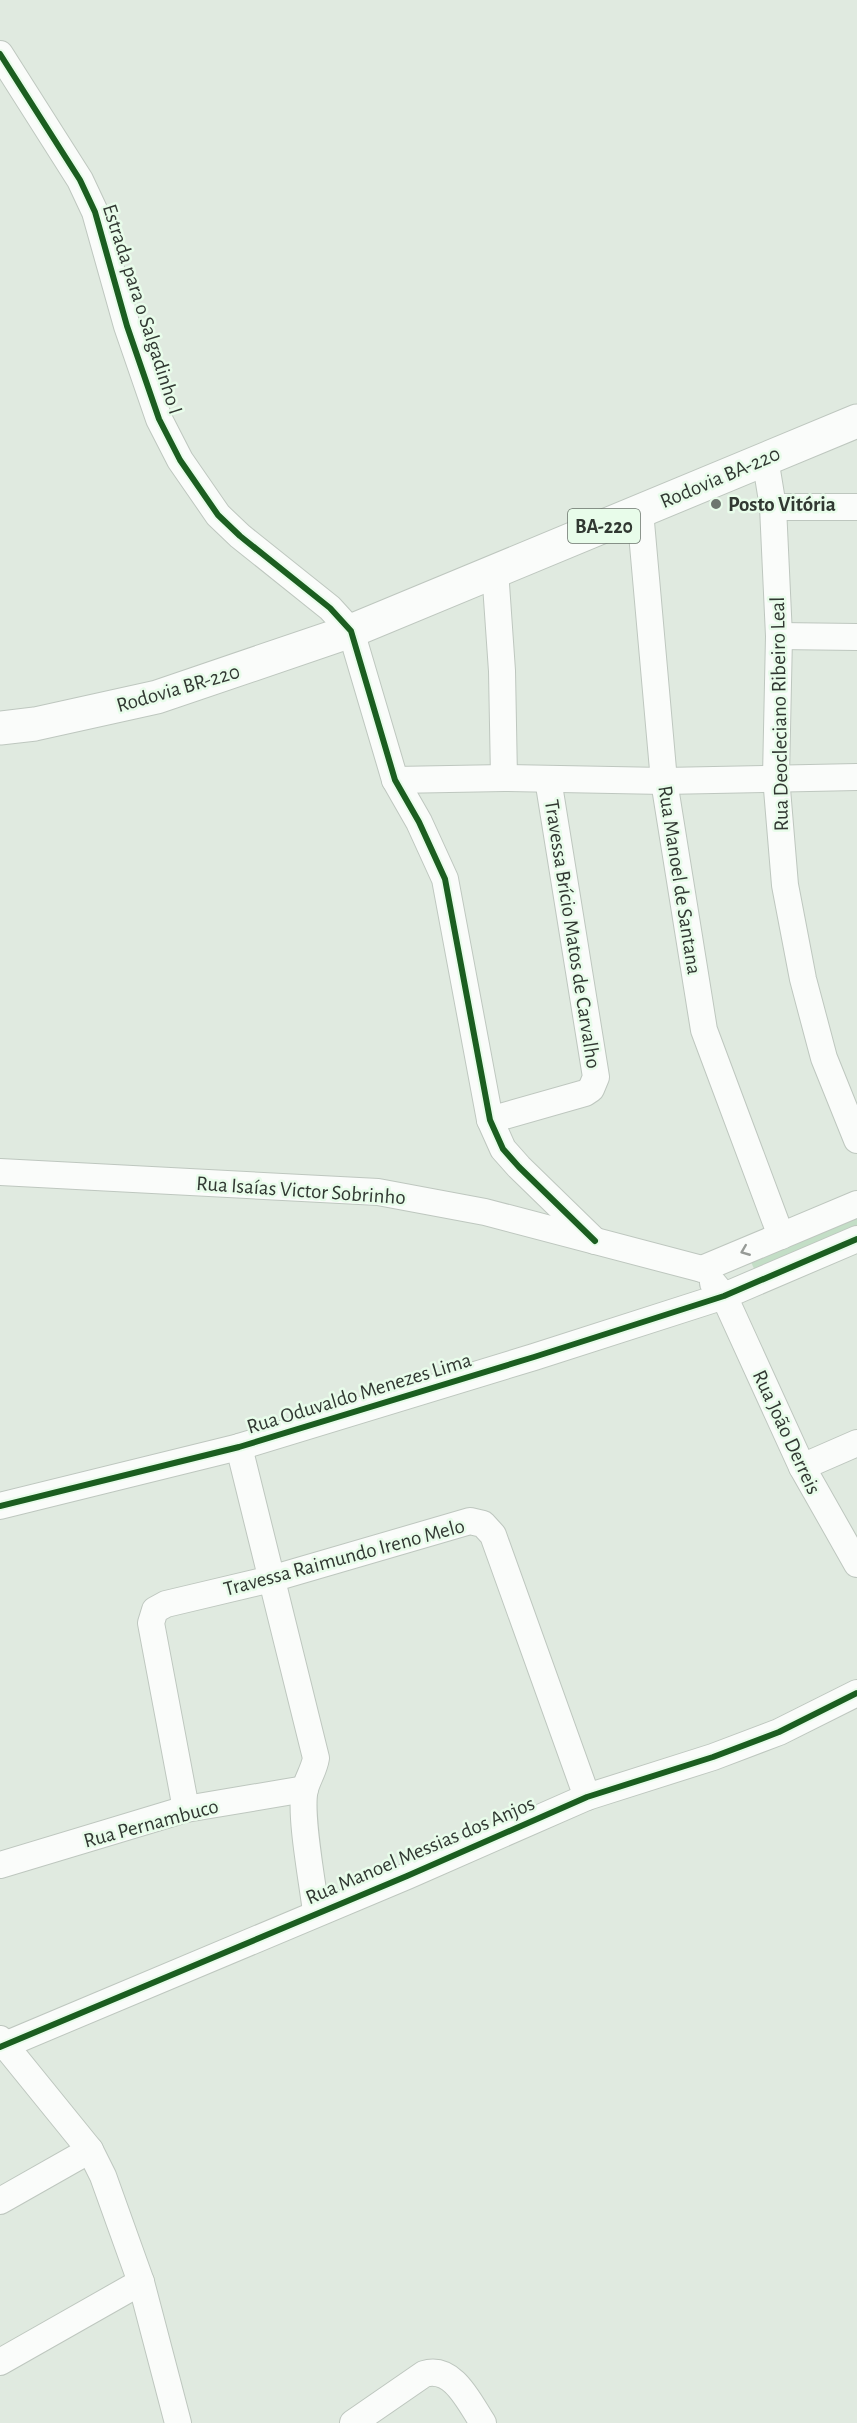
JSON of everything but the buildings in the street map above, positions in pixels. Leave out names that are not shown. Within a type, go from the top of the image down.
[{"type":"main road","name":"Rodovia BA-220","points":[[351,632],[495,570],[856,422]]},
{"type":"main road","name":"Rodovia BR-220","points":[[0,728],[35,724],[157,697],[351,632]]},
{"type":"street","name":"Estrada para o Salgadinho I","points":[[0,54],[8,84],[80,180],[96,212],[127,326],[159,419],[180,460],[218,515],[240,537],[330,608],[351,632]]},
{"type":"street","name":"Rua Deocleciano Ribeiro Leal","points":[[765,458],[773,507],[779,636],[776,777],[785,885],[803,979],[827,1068],[857,1140]]},
{"type":"street","points":[[773,507],[857,507]]},
{"type":"street","name":"Rua Manoel de Santana","points":[[640,511],[664,781],[704,1030],[781,1236]]},
{"type":"street","points":[[495,570],[502,671],[504,778]]},
{"type":"street","points":[[351,632],[395,780],[419,822],[444,879],[490,1120],[503,1149],[595,1240]]},
{"type":"street","points":[[779,636],[857,637]]},
{"type":"street","points":[[395,780],[504,778],[664,781],[857,777]]},
{"type":"street","name":"Travessa Brício Matos de Carvalho","points":[[490,1120],[585,1093],[591,1089],[597,1077],[548,779]]},
{"type":"street","name":"Rua Isaías Victor Sobrinho","points":[[0,1172],[378,1192],[474,1209],[702,1269]]},
{"type":"street","points":[[702,1269],[857,1204]]},
{"type":"street","name":"Rua Oduvaldo Menezes Lima","points":[[0,1506],[238,1447],[724,1296],[857,1239]]},
{"type":"street","name":"Rua João Derreis","points":[[702,1269],[724,1296],[802,1467],[857,1564]]},
{"type":"street","points":[[802,1467],[857,1443]]},
{"type":"street","points":[[238,1447],[316,1758],[305,1789],[306,1827],[316,1912]]},
{"type":"street","name":"Travessa Raimundo Ireno Melo","points":[[186,1809],[151,1623],[152,1616],[166,1604],[271,1579],[470,1521],[483,1524],[493,1535],[587,1797]]},
{"type":"street","name":"Rua Manoel Messias dos Anjos","points":[[1,2044],[407,1876],[587,1797],[713,1757],[779,1732],[857,1694]]},
{"type":"street","name":"Rua Pernambuco","points":[[0,1865],[186,1809],[305,1789]]},
{"type":"street","points":[[1,2044],[90,2150],[110,2193],[141,2282],[178,2423]]},
{"type":"street","points":[[0,2201],[90,2150]]},
{"type":"street","points":[[0,2362],[141,2282]]},
{"type":"street","points":[[353,2423],[424,2374],[433,2372],[441,2372],[455,2383],[483,2423]]},
{"type":"green space","points":[[857,1217],[857,1231],[757,1275],[751,1262]]},
{"type":"cycle path","points":[[0,54],[80,180],[95,212],[127,326],[159,419],[180,460],[218,515],[240,536],[330,608],[351,631],[395,780],[419,822],[445,879],[490,1120],[503,1149],[595,1241]]},
{"type":"cycle path","points":[[0,1506],[239,1447],[534,1357],[724,1296],[857,1239]]},
{"type":"cycle path","points":[[0,2047],[407,1876],[587,1797],[713,1757],[779,1732],[857,1693]]},
{"type":"place","name":"Posto Vitória","points":[[716,504]]}]
